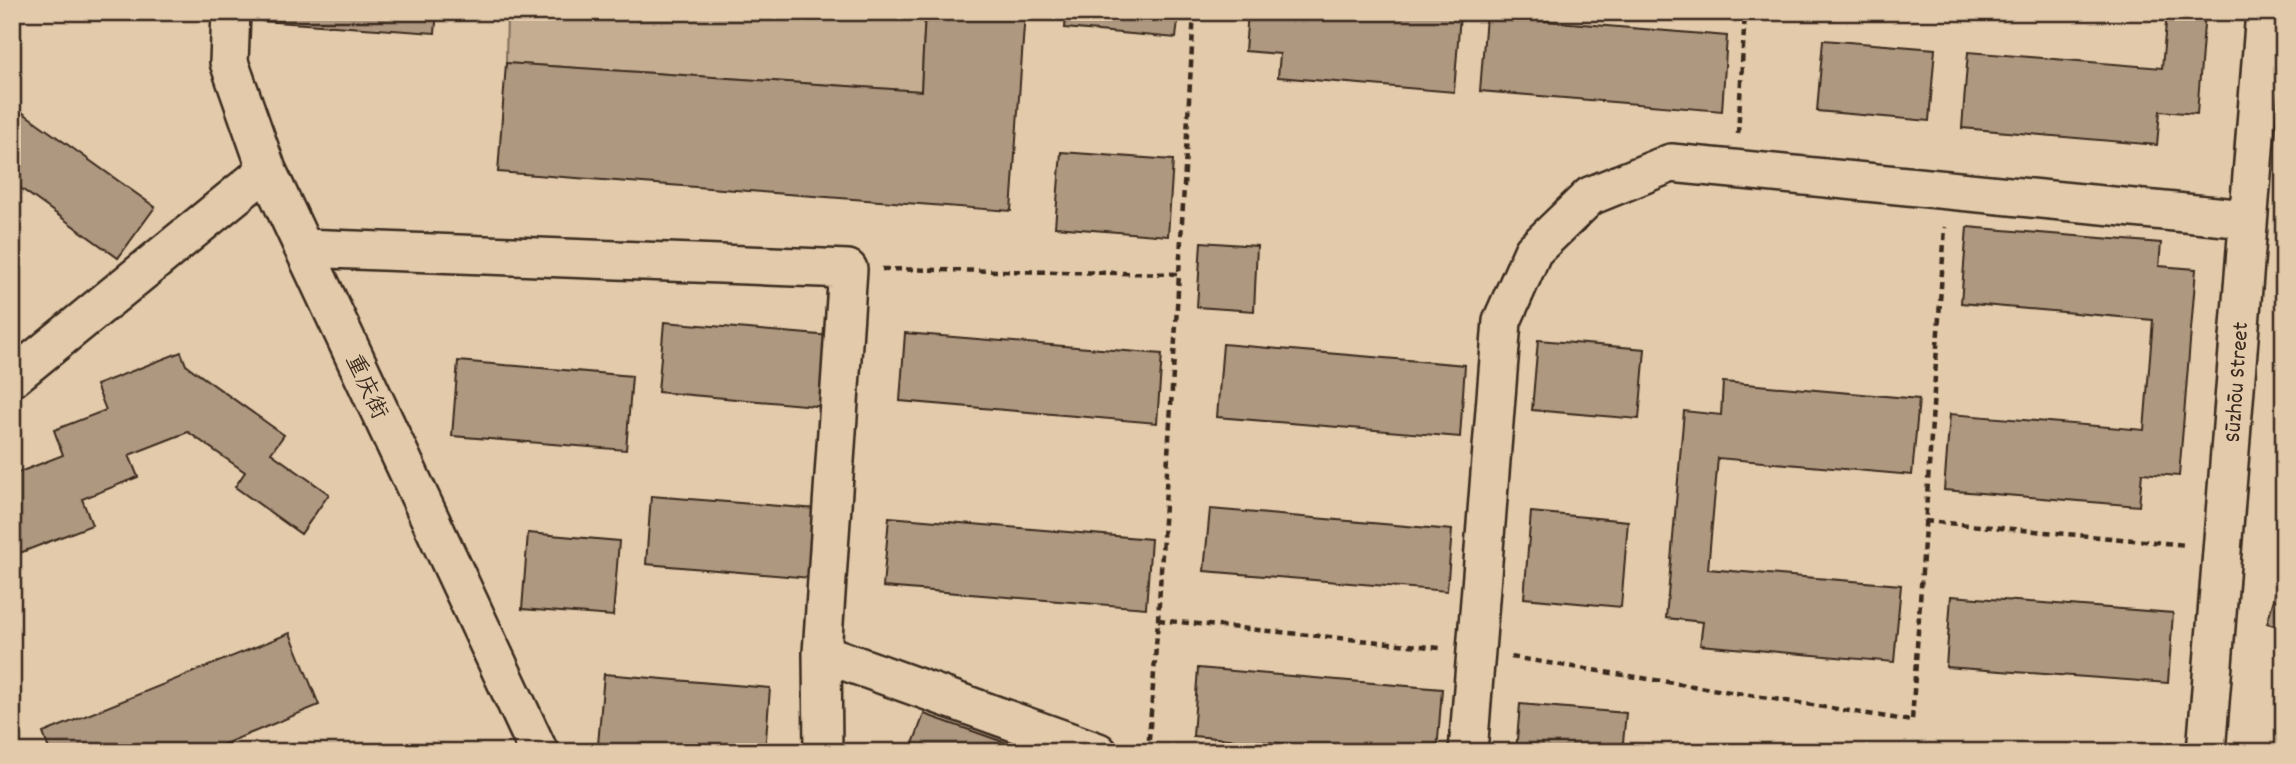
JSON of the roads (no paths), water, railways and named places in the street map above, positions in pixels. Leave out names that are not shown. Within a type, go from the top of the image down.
[{"type":"street","name":"重庆街","points":[[231,12],[229,62],[267,170],[539,752]]},
{"type":"street","name":"Sūzhōu Street","points":[[2206,752],[2265,12]]},
{"type":"street","points":[[1468,752],[1502,321],[1533,251],[1590,196],[1671,163],[2247,219]]},
{"type":"street","points":[[12,378],[267,170]]},
{"type":"street","points":[[303,248],[848,269],[822,653],[823,752]]},
{"type":"street","points":[[822,653],[1098,752]]}]
